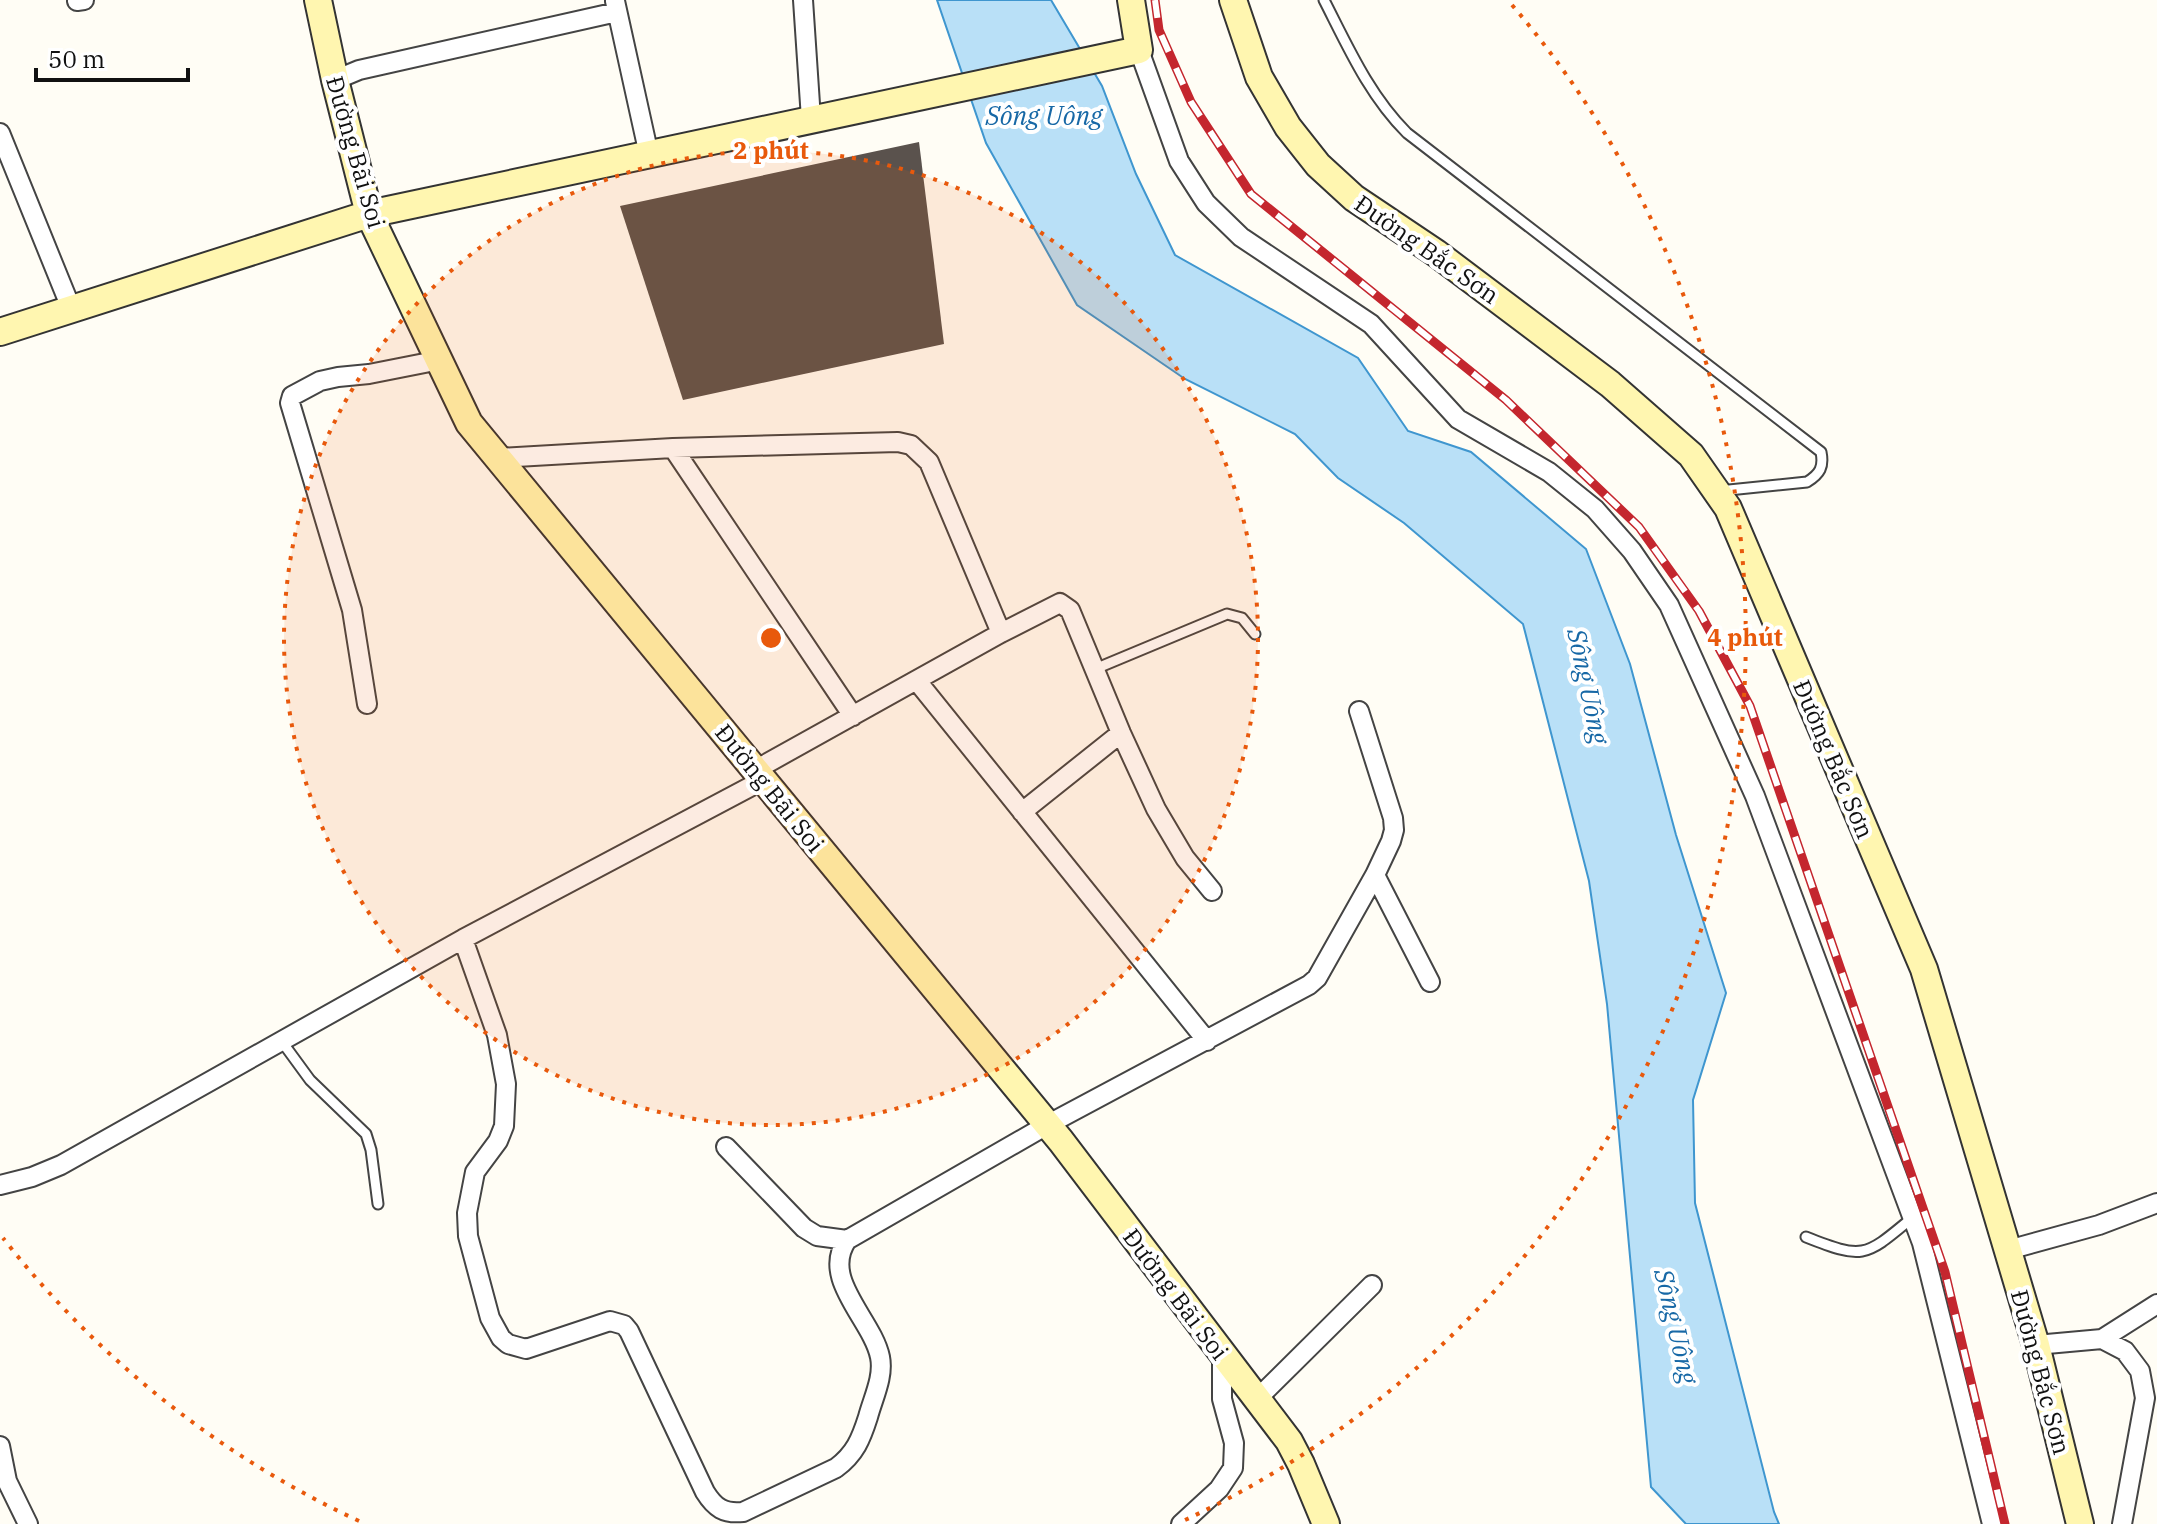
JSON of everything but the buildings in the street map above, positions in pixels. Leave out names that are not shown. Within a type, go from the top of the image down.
[{"type":"main road","name":"Đường Bãi Soi","points":[[318,0],[369,214],[469,423],[1047,1125],[1295,1452],[1326,1524]]},
{"type":"main road","points":[[0,332],[369,214],[1131,52],[1131,0]]},
{"type":"main road","name":"Đường Bắc Sơn","points":[[1233,0],[1259,77],[1288,127],[1318,165],[1354,198],[1436,253],[1610,384],[1691,455],[1728,508],[1924,969],[2036,1345],[2080,1524]]},
{"type":"street","points":[[803,0],[811,119]]},
{"type":"street","points":[[335,80],[359,70],[616,6],[649,155]]},
{"type":"street","points":[[1131,52],[1179,161],[1206,203],[1241,237],[1371,324],[1458,419],[1549,472],[1595,509],[1632,551],[1669,605],[1755,796],[1922,1243],[1992,1524]]},
{"type":"street","points":[[0,133],[71,308]]},
{"type":"street","points":[[367,704],[352,610],[290,403],[292,396],[320,381],[440,360]]},
{"type":"street","points":[[498,458],[673,448],[898,442],[911,445],[929,462],[1001,633]]},
{"type":"street","points":[[673,448],[853,716]]},
{"type":"street","points":[[0,1186],[61,1165],[280,1039],[759,775],[853,716],[1054,604],[1065,605],[1070,610],[1121,733],[1169,834],[1212,891]]},
{"type":"street","points":[[917,681],[1207,1041]]},
{"type":"street","points":[[463,939],[497,1035],[506,1084],[504,1126],[498,1141],[475,1172],[467,1213],[468,1236],[495,1329],[508,1344],[526,1349],[610,1321],[624,1325],[705,1492],[721,1510],[730,1514],[743,1512],[836,1468],[847,1460],[860,1441],[881,1374],[881,1360],[877,1346],[840,1276],[839,1257],[847,1240],[1047,1125],[1207,1041],[1317,978],[1391,841],[1393,818],[1359,711]]},
{"type":"street","points":[[1022,812],[1121,733]]},
{"type":"street","points":[[1375,875],[1430,982]]},
{"type":"street","points":[[726,1147],[804,1228],[817,1236],[847,1240]]},
{"type":"street","points":[[2008,1250],[2099,1225],[2157,1203]]},
{"type":"street","points":[[1256,1400],[1372,1285]]},
{"type":"street","points":[[2102,1339],[2157,1304]]},
{"type":"street","points":[[2036,1345],[2102,1339],[2114,1343],[2140,1371],[2151,1397],[2122,1524]]},
{"type":"street","points":[[1181,1524],[1219,1489],[1233,1468],[1234,1443],[1222,1399],[1222,1356]]},
{"type":"street","points":[[0,1446],[7,1481],[28,1524]]},
{"type":"lane","points":[[1324,0],[1372,92],[1407,133],[1821,452],[1824,463],[1818,475],[1807,482],[1716,491]]},
{"type":"lane","points":[[1095,669],[1227,614],[1242,618],[1255,634]]},
{"type":"lane","points":[[280,1039],[310,1080],[366,1134],[378,1204]]},
{"type":"lane","points":[[1806,1237],[1857,1253],[1885,1240],[1912,1218]]},
{"type":"water","name":"Sông Uông","points":[[937,0],[1051,0],[1102,86],[1136,174],[1175,255],[1358,358],[1408,431],[1471,452],[1586,549],[1630,664],[1676,835],[1726,993],[1693,1100],[1695,1203],[1779,1524],[1686,1524],[1651,1487],[1607,1004],[1589,881],[1523,624],[1404,523],[1338,478],[1295,434],[1185,379],[1077,305],[986,143]]},
{"type":"railway","points":[[1155,0],[1159,30],[1191,102],[1251,194],[1506,400],[1639,527],[1699,611],[1750,706],[1945,1272],[2005,1524]]}]
